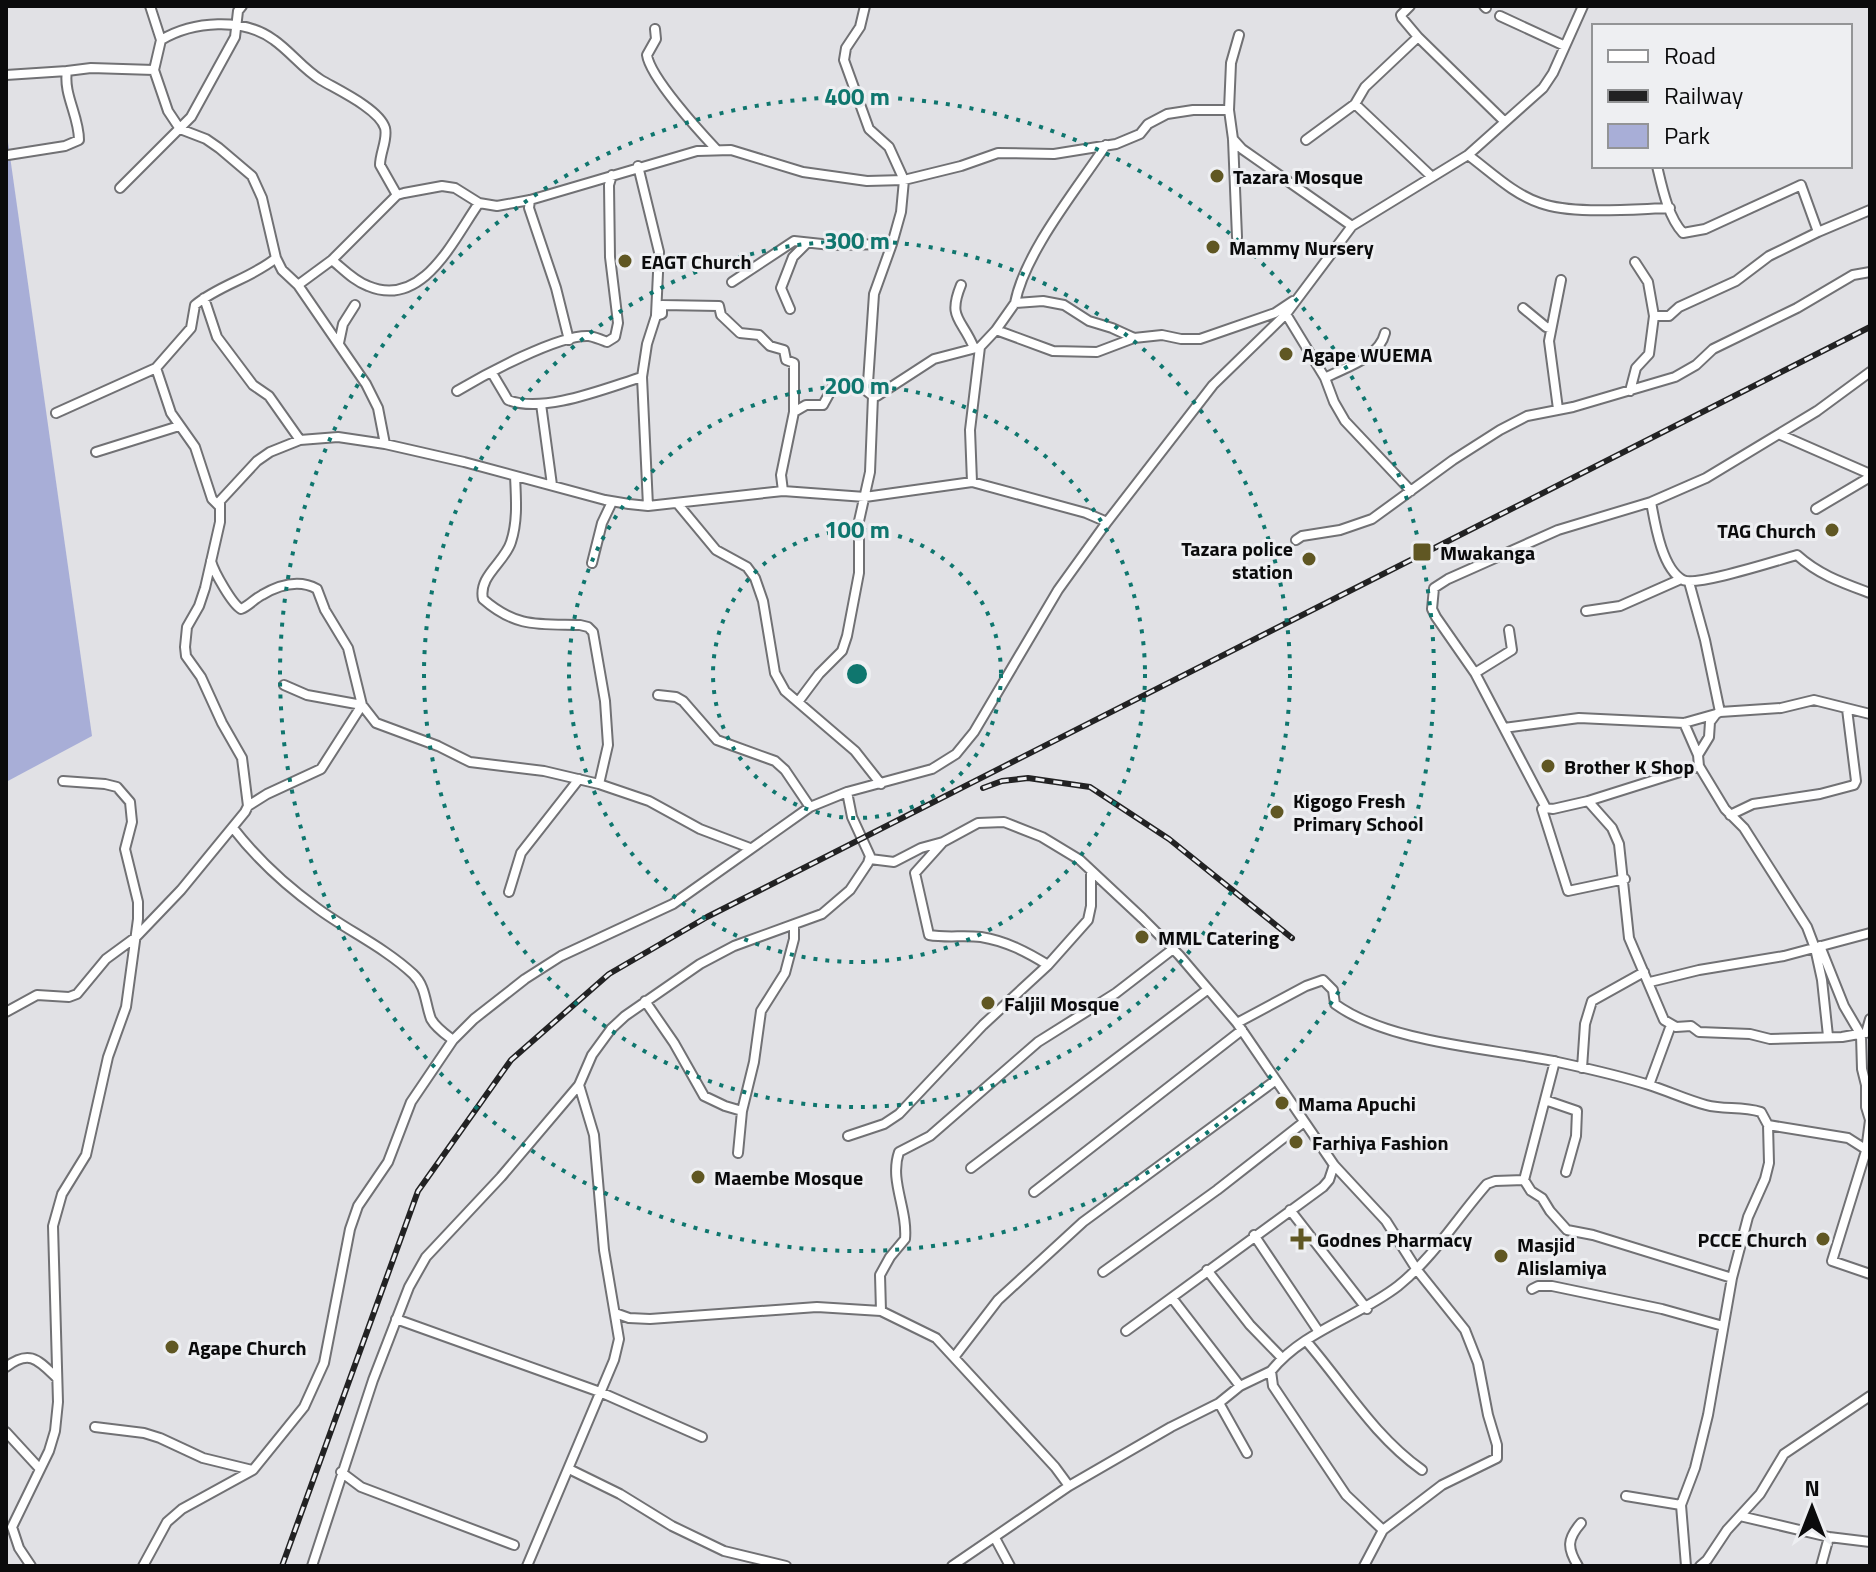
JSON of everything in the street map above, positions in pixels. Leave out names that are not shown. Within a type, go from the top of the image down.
[{"type":"street","points":[[150,6],[161,40],[154,70],[168,111],[180,129],[211,143],[252,176],[262,198],[276,258],[339,343],[374,398],[385,444]]},
{"type":"street","points":[[120,188],[180,129],[202,99],[235,37],[238,11],[242,6]]},
{"type":"street","points":[[798,702],[844,648],[859,573],[859,521],[872,445],[873,396],[868,383],[874,294],[901,212],[904,180],[889,147],[869,129],[844,60],[846,48],[860,27],[865,6]]},
{"type":"street","points":[[1410,6],[1401,15],[1402,18],[1505,122]]},
{"type":"street","points":[[143,1566],[167,1522],[182,1509],[253,1470],[304,1407],[324,1363],[350,1229],[358,1206],[388,1162],[411,1102],[453,1040],[474,1019],[525,979],[561,956],[673,904],[810,807],[847,792],[932,769],[956,754],[965,745],[1058,590],[1213,385],[1286,314],[1352,226],[1468,155],[1543,88],[1583,6]]},
{"type":"street","points":[[1500,16],[1565,46]]},
{"type":"street","points":[[161,40],[204,26],[237,25],[275,40],[312,75],[378,117],[386,133],[380,165],[397,195]]},
{"type":"street","points":[[655,29],[656,39],[647,55],[652,69],[696,129],[716,149]]},
{"type":"street","points":[[1237,237],[1229,110],[1231,63],[1239,35]]},
{"type":"street","points":[[1306,140],[1355,104],[1365,87],[1418,37]]},
{"type":"street","points":[[6,75],[91,68],[154,70]]},
{"type":"street","points":[[8,155],[65,146],[79,140],[66,80],[67,71]]},
{"type":"street","points":[[1355,104],[1431,176]]},
{"type":"street","points":[[298,285],[332,260],[397,195],[442,186],[455,188],[479,203],[497,206],[530,200],[638,166],[716,149],[731,150],[803,172],[867,181],[904,180],[998,153],[1054,154],[1126,141],[1140,134],[1155,120],[1177,112],[1229,110]]},
{"type":"street","points":[[1233,139],[1264,165],[1352,226]]},
{"type":"street","points":[[794,412],[806,405],[823,405],[834,385],[864,389],[877,396],[934,359],[977,348],[996,330],[1015,303],[1019,283],[1034,255],[1106,145]]},
{"type":"street","points":[[1468,155],[1517,192],[1542,204],[1604,209],[1670,208]]},
{"type":"street","points":[[638,166],[659,252],[656,316],[647,344],[642,377],[648,506]]},
{"type":"street","points":[[1658,168],[1680,231],[1705,229],[1801,185],[1818,232]]},
{"type":"street","points":[[457,391],[533,352],[589,336],[607,342],[617,334],[610,257],[609,185],[612,175]]},
{"type":"street","points":[[530,200],[529,208],[556,288],[569,340]]},
{"type":"street","points":[[332,260],[366,286],[386,290],[407,288],[420,282],[434,268],[479,203]]},
{"type":"street","points":[[1654,316],[1669,316],[1679,307],[1736,281],[1762,261],[1870,210]]},
{"type":"street","points":[[732,282],[794,241],[831,245],[892,244]]},
{"type":"street","points":[[790,309],[781,288],[793,257],[807,243]]},
{"type":"street","points":[[56,413],[156,368],[191,328],[193,309],[204,298],[235,284],[276,258]]},
{"type":"street","points":[[1630,391],[1636,368],[1649,354],[1654,316],[1648,282],[1635,262]]},
{"type":"street","points":[[1296,540],[1302,536],[1363,523],[1500,430],[1527,416],[1573,407],[1675,377],[1696,365],[1713,349],[1797,308],[1853,275],[1870,272]]},
{"type":"street","points":[[1558,409],[1549,357],[1551,328],[1561,280]]},
{"type":"street","points":[[961,285],[954,310],[977,348],[970,430],[972,482]]},
{"type":"street","points":[[996,330],[1053,351],[1083,354],[1134,338],[1162,335],[1200,339],[1275,313],[1303,294]]},
{"type":"street","points":[[204,298],[217,337],[253,385],[269,396],[300,440]]},
{"type":"street","points":[[1015,303],[1043,301],[1064,305],[1089,321],[1134,338]]},
{"type":"street","points":[[339,343],[343,324],[355,305]]},
{"type":"street","points":[[656,316],[662,314],[662,305],[719,306],[721,315],[740,333],[759,335],[770,346],[784,350],[786,360],[794,363],[794,412],[781,475],[783,491]]},
{"type":"street","points":[[1523,308],[1551,328]]},
{"type":"street","points":[[1286,314],[1325,378],[1345,421],[1411,491]]},
{"type":"street","points":[[1325,378],[1372,353],[1381,345],[1385,333]]},
{"type":"street","points":[[156,368],[166,402],[195,447],[212,499],[219,506]]},
{"type":"street","points":[[1699,766],[1588,801],[1546,808],[1475,673],[1436,617],[1432,609],[1434,588],[1472,567],[1558,530],[1651,502],[1706,478],[1781,435],[1870,372]]},
{"type":"street","points":[[492,373],[508,400],[541,404],[642,377]]},
{"type":"street","points":[[541,404],[552,485]]},
{"type":"street","points":[[96,452],[179,426]]},
{"type":"street","points":[[1781,435],[1870,475]]},
{"type":"street","points":[[248,806],[242,758],[185,652],[187,627],[201,602],[220,522],[221,498],[257,461],[300,440],[338,437],[385,444],[612,502],[648,506],[783,491],[865,497],[972,482],[1086,513],[1107,522]]},
{"type":"street","points":[[1816,509],[1870,475]]},
{"type":"street","points":[[515,476],[513,537],[508,551],[484,586],[483,599],[522,623],[580,625],[593,632],[605,701],[608,745],[599,784]]},
{"type":"street","points":[[592,563],[602,523],[612,502]]},
{"type":"street","points":[[1651,502],[1660,544],[1672,570],[1685,580],[1705,640],[1718,713]]},
{"type":"street","points":[[677,503],[716,550],[747,567],[755,578],[760,589],[775,673],[785,691],[855,751],[881,784]]},
{"type":"street","points":[[1586,611],[1620,606],[1685,580],[1711,579],[1797,555],[1810,567],[1830,578],[1870,593]]},
{"type":"street","points":[[210,559],[231,601],[241,609],[263,594],[286,585],[302,583],[317,589],[325,610],[348,648],[362,705],[376,723],[438,746],[470,762],[544,771],[599,784],[649,801],[700,829],[750,848]]},
{"type":"street","points":[[1475,673],[1512,650],[1509,630]]},
{"type":"street","points":[[284,685],[307,695],[362,705]]},
{"type":"street","points":[[658,695],[683,701],[717,740],[775,761],[785,770],[810,807]]},
{"type":"street","points":[[1504,728],[1579,718],[1684,723],[1718,713],[1781,708],[1814,700],[1828,701],[1870,714]]},
{"type":"street","points":[[6,1012],[37,995],[69,997],[77,994],[106,959],[136,937],[181,890],[248,806],[321,769],[362,705]]},
{"type":"street","points":[[1730,815],[1753,804],[1820,794],[1854,785],[1847,709]]},
{"type":"street","points":[[1698,755],[1709,737],[1710,722],[1718,713]]},
{"type":"street","points":[[1684,723],[1698,755],[1699,766],[1781,885],[1818,947],[1844,1006],[1866,1033]]},
{"type":"street","points":[[509,892],[521,853],[579,779]]},
{"type":"street","points":[[31,1566],[19,1548],[12,1527],[55,1431],[58,1402],[53,1226],[62,1194],[86,1155],[108,1057],[126,1007],[138,902],[125,849],[132,822],[130,802],[117,787],[63,781]]},
{"type":"street","points":[[847,792],[852,817],[870,859]]},
{"type":"street","points":[[1588,801],[1612,828],[1619,844],[1629,938],[1664,1020],[1671,1025],[1691,1026],[1699,1032],[1750,1034],[1770,1039],[1866,1033]]},
{"type":"street","points":[[1542,809],[1568,891],[1625,879]]},
{"type":"street","points":[[870,859],[894,862],[921,848],[943,842],[978,823],[1004,822],[1042,837],[1080,860],[1173,949],[1240,1027],[1334,1165],[1386,1221],[1417,1270],[1465,1330],[1478,1363],[1497,1458],[1442,1485],[1383,1530],[1364,1566]]},
{"type":"street","points":[[233,828],[278,878],[415,976],[423,987],[432,1019],[438,1029],[453,1040]]},
{"type":"street","points":[[943,842],[915,873],[929,935],[981,937],[999,941],[1048,965]]},
{"type":"street","points":[[312,1566],[341,1472],[396,1319],[426,1257],[501,1177],[579,1085],[592,1055],[611,1029],[645,1001],[700,964],[734,946],[822,914],[850,890],[870,859]]},
{"type":"street","points":[[848,1136],[884,1124],[899,1114],[983,1025],[1048,965],[1088,920],[1091,871]]},
{"type":"street","points":[[738,1153],[742,1111],[754,1062],[761,1011],[790,960],[794,925]]},
{"type":"street","points":[[1650,982],[1688,972],[1784,956],[1870,933]]},
{"type":"street","points":[[1818,947],[1828,1036]]},
{"type":"street","points":[[881,1311],[880,1275],[902,1244],[906,1232],[895,1167],[899,1152],[930,1136],[1038,1042],[1116,993],[1173,949]]},
{"type":"street","points":[[1582,1068],[1585,1024],[1592,1001],[1644,972]]},
{"type":"street","points":[[1034,1192],[1240,1027],[1306,986],[1323,980],[1333,990],[1335,1004],[1355,1018],[1414,1035],[1555,1061],[1649,1085],[1710,1107],[1743,1107],[1761,1112],[1768,1125],[1769,1163],[1748,1217],[1732,1278],[1708,1415],[1695,1468],[1681,1505],[1686,1566]]},
{"type":"street","points":[[971,1168],[1207,990]]},
{"type":"street","points":[[645,1001],[674,1043],[704,1096],[742,1111]]},
{"type":"street","points":[[1870,1019],[1862,1069],[1870,1120],[1868,1152],[1832,1261],[1870,1274]]},
{"type":"street","points":[[1649,1085],[1671,1025]]},
{"type":"street","points":[[1555,1061],[1524,1180],[1531,1191],[1542,1198],[1567,1230],[1593,1235],[1732,1278]]},
{"type":"street","points":[[955,1356],[998,1300],[1083,1222],[1276,1080]]},
{"type":"street","points":[[579,1085],[594,1135],[604,1250],[619,1339]]},
{"type":"street","points":[[1545,1100],[1577,1111],[1576,1136],[1566,1172]]},
{"type":"street","points":[[1103,1272],[1217,1190],[1304,1122]]},
{"type":"street","points":[[1768,1125],[1848,1138],[1868,1152]]},
{"type":"street","points":[[1126,1331],[1329,1180],[1334,1165]]},
{"type":"street","points":[[952,1566],[1069,1486],[1219,1403],[1240,1386],[1271,1371],[1282,1358],[1319,1332],[1367,1309],[1417,1270],[1487,1184],[1524,1180]]},
{"type":"street","points":[[1290,1210],[1367,1309]]},
{"type":"street","points":[[1254,1235],[1319,1332]]},
{"type":"street","points":[[1207,1270],[1250,1325],[1282,1358]]},
{"type":"street","points":[[1532,1289],[1552,1286],[1662,1309],[1723,1326]]},
{"type":"street","points":[[1172,1298],[1240,1386]]},
{"type":"street","points":[[615,1313],[629,1318],[650,1319],[817,1307],[881,1311],[936,1338],[1069,1486]]},
{"type":"street","points":[[527,1566],[629,1318]]},
{"type":"street","points":[[396,1319],[600,1392],[702,1437]]},
{"type":"street","points":[[1307,1342],[1377,1432],[1422,1470]]},
{"type":"street","points":[[6,1367],[23,1357],[32,1357],[57,1378]]},
{"type":"street","points":[[1271,1371],[1273,1386],[1346,1495],[1383,1530]]},
{"type":"street","points":[[1700,1566],[1760,1494],[1784,1454],[1870,1396]]},
{"type":"street","points":[[1219,1403],[1247,1453]]},
{"type":"street","points":[[95,1427],[144,1433],[203,1458],[253,1470]]},
{"type":"street","points":[[6,1432],[40,1469]]},
{"type":"street","points":[[569,1469],[724,1551],[786,1566]]},
{"type":"street","points":[[341,1472],[361,1487],[514,1545]]},
{"type":"street","points":[[1626,1496],[1681,1505]]},
{"type":"street","points":[[1740,1516],[1829,1537],[1870,1542]]},
{"type":"street","points":[[1578,1566],[1569,1549],[1569,1542],[1581,1523]]},
{"type":"street","points":[[1821,1566],[1829,1537]]},
{"type":"street","points":[[995,1538],[1010,1566]]},
{"type":"green space","points":[[6,128],[92,736],[6,782]]},
{"type":"railway","points":[[282,1566],[418,1191],[511,1060],[609,974],[707,917],[1870,327]]},
{"type":"railway","points":[[983,788],[1002,781],[1028,778],[1090,787],[1169,839],[1292,938]]},
{"type":"place","name":"Tazara Mosque","points":[[1217,176]]},
{"type":"place","name":"Mammy Nursery","points":[[1213,247]]},
{"type":"place","name":"EAGT Church","points":[[625,261]]},
{"type":"place","name":"Agape WUEMA","points":[[1286,354]]},
{"type":"place","name":"TAG Church","points":[[1832,530]]},
{"type":"place","name":"Mwakanga","points":[[1422,552]]},
{"type":"place","name":"Tazara police station","points":[[1309,559]]},
{"type":"place","name":"Brother K Shop","points":[[1548,766]]},
{"type":"place","name":"Kigogo Fresh Primary School","points":[[1277,812]]},
{"type":"place","name":"MML Catering","points":[[1142,937]]},
{"type":"place","name":"Faljil Mosque","points":[[988,1003]]},
{"type":"place","name":"Mama Apuchi","points":[[1282,1103]]},
{"type":"place","name":"Farhiya Fashion","points":[[1296,1142]]},
{"type":"place","name":"Maembe Mosque","points":[[698,1177]]},
{"type":"place","name":"Godnes Pharmacy","points":[[1301,1239]]},
{"type":"place","name":"PCCE Church","points":[[1823,1239]]},
{"type":"place","name":"Masjid Alislamiya","points":[[1501,1256]]},
{"type":"place","name":"Agape Church","points":[[172,1347]]}]
